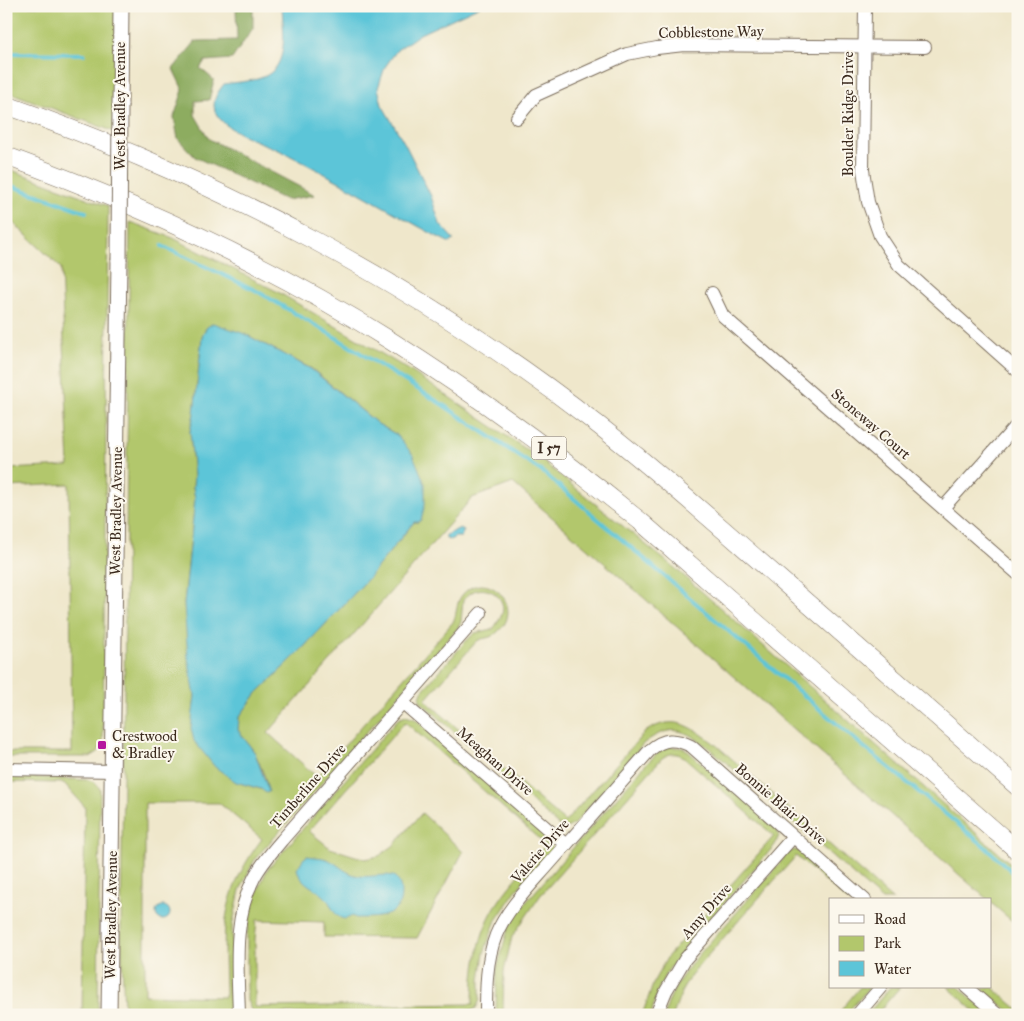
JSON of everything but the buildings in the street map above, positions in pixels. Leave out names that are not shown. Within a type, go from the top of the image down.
[{"type":"highway","points":[[6,105],[41,117],[188,177],[270,217],[340,254],[403,291],[529,374],[596,423],[672,485],[1018,787]]},
{"type":"highway","name":"I 57","points":[[6,156],[47,171],[172,224],[249,261],[390,340],[460,385],[577,470],[640,521],[1018,851]]},
{"type":"main road","name":"West Bradley Avenue","points":[[109,1015],[121,6]]},
{"type":"street","name":"Boulder Ridge Drive","points":[[865,6],[863,170],[868,202],[880,236],[899,265],[1018,371]]},
{"type":"street","name":"Cobblestone Way","points":[[517,118],[536,95],[627,54],[657,48],[684,46],[925,47]]},
{"type":"street","name":"Stoneway Court","points":[[712,293],[723,316],[1018,574]]},
{"type":"street","points":[[943,508],[1018,424]]},
{"type":"street","name":"Timberline Drive","points":[[239,1015],[238,937],[241,914],[254,877],[282,840],[481,612]]},
{"type":"street","name":"Meaghan Drive","points":[[403,703],[566,845]]},
{"type":"street","name":"Valerie Drive","points":[[486,1015],[488,969],[491,951],[497,933],[510,912],[650,750],[657,744],[672,740]]},
{"type":"street","name":"Bonnie Blair Drive","points":[[672,740],[681,741],[691,746],[864,898]]},
{"type":"street","points":[[6,769],[113,771]]},
{"type":"street","name":"Amy Drive","points":[[656,1015],[666,991],[685,959],[793,837]]},
{"type":"street","points":[[857,1015],[879,988]]},
{"type":"street","points":[[967,988],[998,1015]]},
{"type":"green space","points":[[6,6],[117,6],[115,132],[6,91]]},
{"type":"green space","points":[[236,6],[253,6],[253,28],[232,59],[205,61],[200,68],[214,80],[209,100],[195,101],[195,115],[209,139],[315,195],[286,200],[195,157],[178,139],[174,117],[183,90],[173,69],[196,41],[237,40]]},
{"type":"green space","points":[[6,168],[108,206],[103,741],[98,752],[90,757],[6,757],[6,752],[72,752],[69,484],[6,487],[6,469],[69,466],[61,268],[6,216]]},
{"type":"green space","points":[[130,222],[173,238],[278,292],[409,370],[536,456],[676,569],[1018,870],[1018,926],[992,904],[992,898],[986,898],[513,483],[472,498],[268,733],[317,777],[453,622],[463,594],[471,587],[489,586],[503,597],[507,606],[508,615],[504,625],[492,636],[476,642],[425,700],[565,822],[645,732],[665,723],[682,724],[690,727],[715,744],[891,898],[880,898],[714,752],[688,734],[680,731],[664,732],[644,743],[574,824],[566,828],[558,825],[420,701],[422,691],[468,639],[475,633],[493,629],[500,619],[503,608],[499,598],[496,594],[482,589],[472,592],[463,600],[461,622],[458,628],[255,859],[240,890],[232,927],[234,990],[233,1003],[230,1010],[221,1014],[129,1015],[124,1010],[121,934]],"holes":[[[245,334],[312,369],[378,424],[397,435],[418,522],[414,522],[365,582],[299,652],[257,693],[239,717],[238,730],[255,753],[265,777],[267,788],[261,789],[236,782],[194,706],[195,696],[184,604],[195,499],[190,431],[194,414],[202,337]],[[145,803],[219,803],[262,839],[242,870],[229,903],[224,936],[225,997],[145,995]]]},
{"type":"green space","points":[[406,716],[415,719],[549,837],[552,847],[515,892],[496,920],[484,953],[480,980],[480,1000],[476,1008],[471,1011],[259,1014],[251,1010],[247,1000],[247,933],[252,904],[267,870],[398,719]],"holes":[[[405,722],[546,845],[504,894],[486,925],[478,951],[474,977],[473,1004],[255,1007],[255,939],[257,920],[324,922],[324,937],[417,938],[463,852],[422,813],[393,846],[379,856],[365,859],[330,848],[309,831]]]},
{"type":"green space","points":[[665,746],[684,748],[776,827],[779,835],[775,845],[695,936],[666,973],[658,990],[651,1015],[642,1015],[655,979],[668,956],[774,836],[684,757],[673,754],[662,758],[540,896],[512,937],[504,971],[503,1015],[496,1015],[497,968],[508,929],[521,908],[645,765]]},
{"type":"green space","points":[[6,776],[89,780],[94,782],[100,789],[98,1015],[82,1015],[85,807],[64,783],[6,782]]},
{"type":"green space","points":[[794,850],[805,852],[856,898],[845,898],[796,856],[695,970],[684,986],[673,1015],[665,1015],[674,989],[691,964],[788,853]]},
{"type":"green space","points":[[992,987],[1018,1009],[1018,1015],[1013,1015],[982,988]]},
{"type":"green space","points":[[859,988],[869,988],[845,1015],[837,1015]]},
{"type":"green space","points":[[889,988],[899,988],[876,1015],[867,1015]]},
{"type":"green space","points":[[949,988],[960,988],[990,1015],[979,1015]]},
{"type":"water","points":[[282,6],[480,6],[420,34],[397,50],[385,67],[378,88],[382,105],[405,144],[431,196],[440,224],[454,240],[450,243],[283,152],[247,137],[229,127],[217,115],[214,102],[224,84],[258,79],[272,72],[278,65],[284,36]]},
{"type":"water","points":[[213,323],[245,334],[311,369],[378,424],[397,435],[413,455],[425,484],[425,504],[421,520],[414,522],[365,582],[299,652],[257,693],[239,717],[238,730],[255,753],[269,792],[266,793],[261,789],[236,782],[215,767],[194,741],[191,728],[195,696],[188,658],[184,604],[195,499],[190,431],[194,414],[202,337],[206,328]]},
{"type":"water","points":[[460,528],[464,530],[461,537],[455,537],[450,540],[446,539],[446,535]]},
{"type":"water","points":[[307,856],[327,859],[355,875],[394,876],[400,886],[400,902],[392,913],[378,917],[356,918],[352,916],[346,919],[341,918],[327,899],[306,883],[299,875],[297,869]]},
{"type":"water","points":[[160,906],[166,906],[170,913],[166,920],[160,920],[156,916],[156,910]]},
{"type":"waterway","points":[[6,53],[84,54]]},
{"type":"waterway","points":[[6,184],[86,212]]},
{"type":"waterway","points":[[162,246],[255,290],[335,337],[443,405],[544,473],[865,748],[982,844],[1018,877]]},
{"type":"place","name":"Crestwood & Bradley","points":[[102,745]]}]
